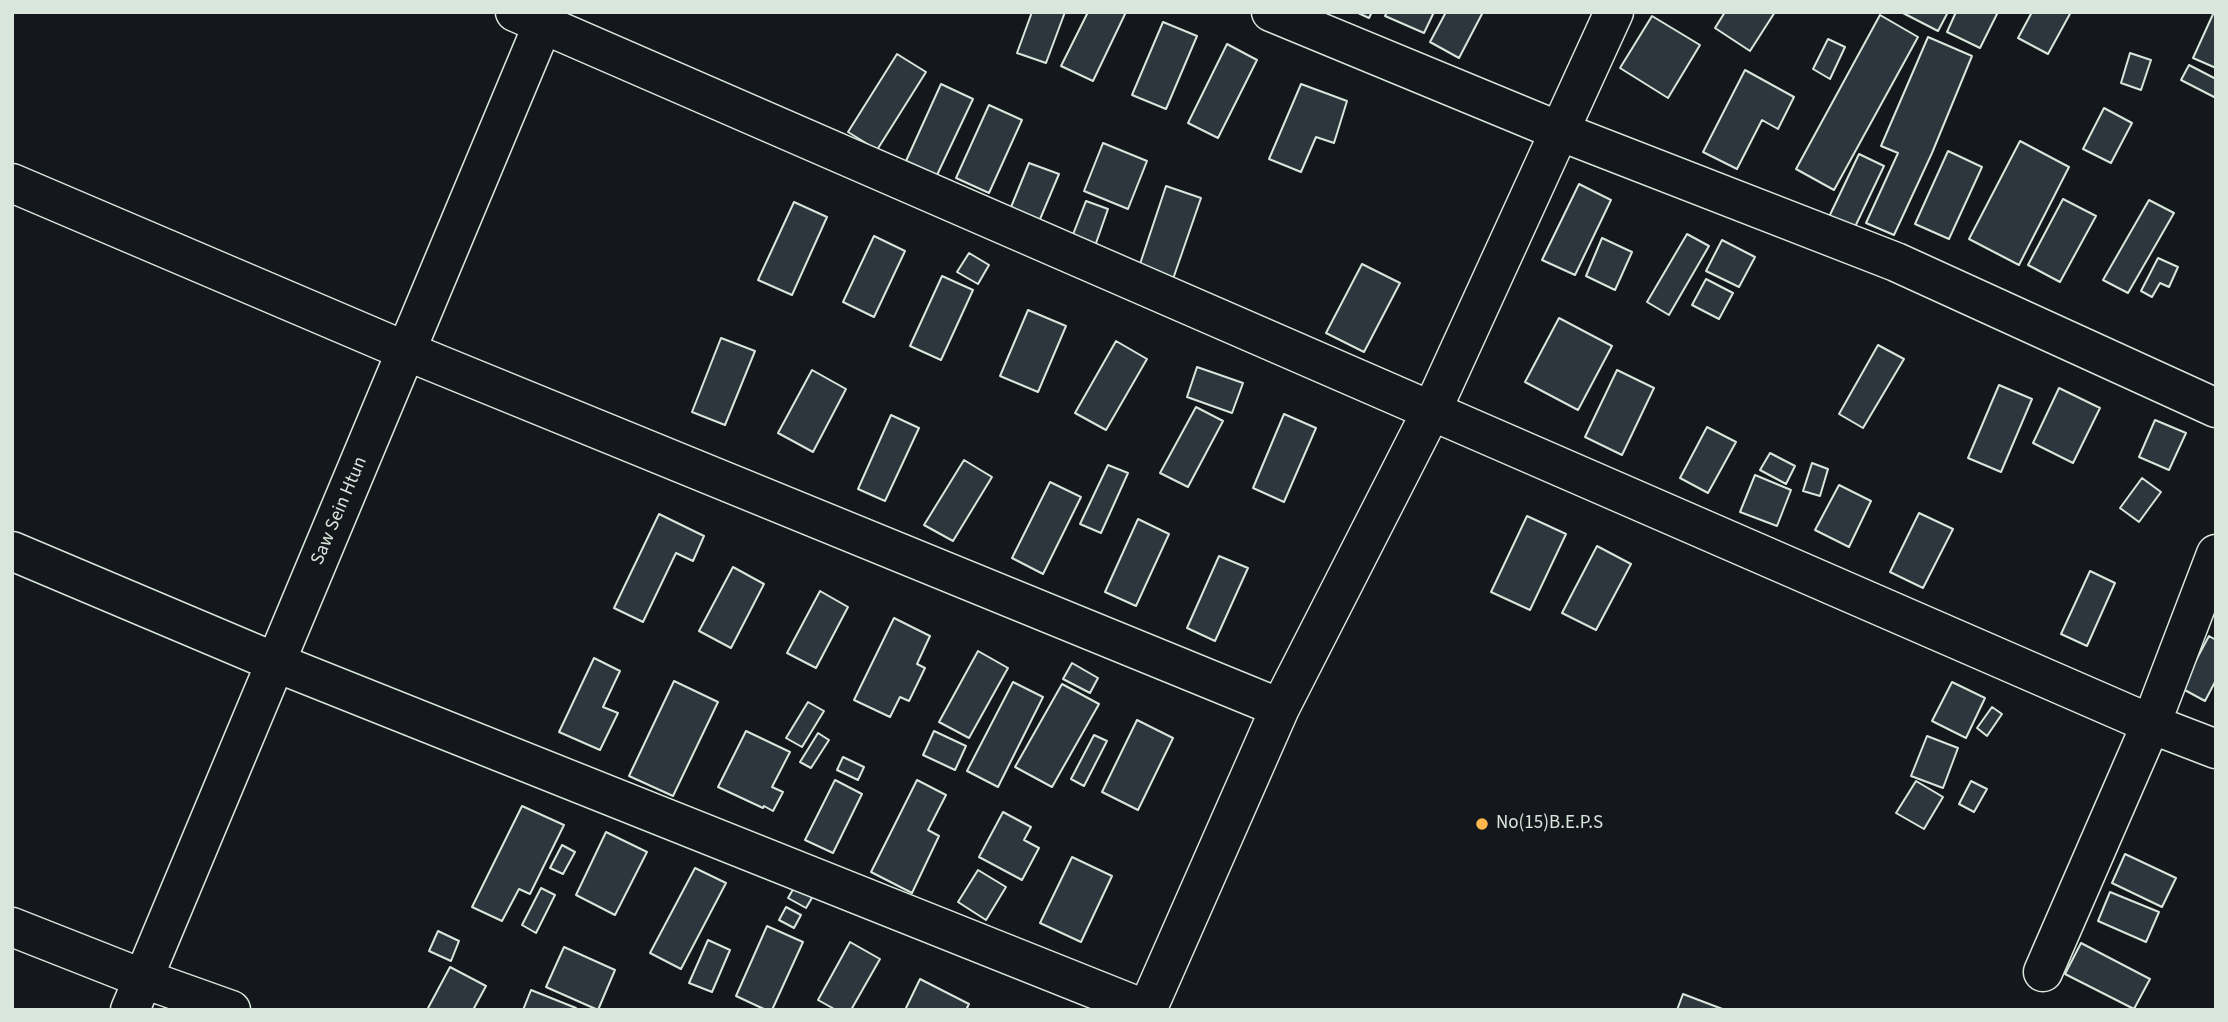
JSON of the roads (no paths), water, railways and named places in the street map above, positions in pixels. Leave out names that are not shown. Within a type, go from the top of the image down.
[{"type":"street","points":[[1271,12],[1559,131],[1896,262],[2216,408]]},
{"type":"street","points":[[12,551],[276,663],[1147,1010],[1280,708],[1432,410],[1614,12]]},
{"type":"street","points":[[535,16],[2151,724],[2216,750]]},
{"type":"street","name":"Saw Sein Htun","points":[[137,995],[407,351],[535,16]]},
{"type":"street","points":[[12,183],[407,351],[1280,708]]},
{"type":"street","points":[[2043,972],[2151,724],[2216,554]]},
{"type":"street","points":[[12,927],[137,995],[231,1010]]},
{"type":"place","name":"No(15)B.E.P.S","points":[[1482,824]]}]
